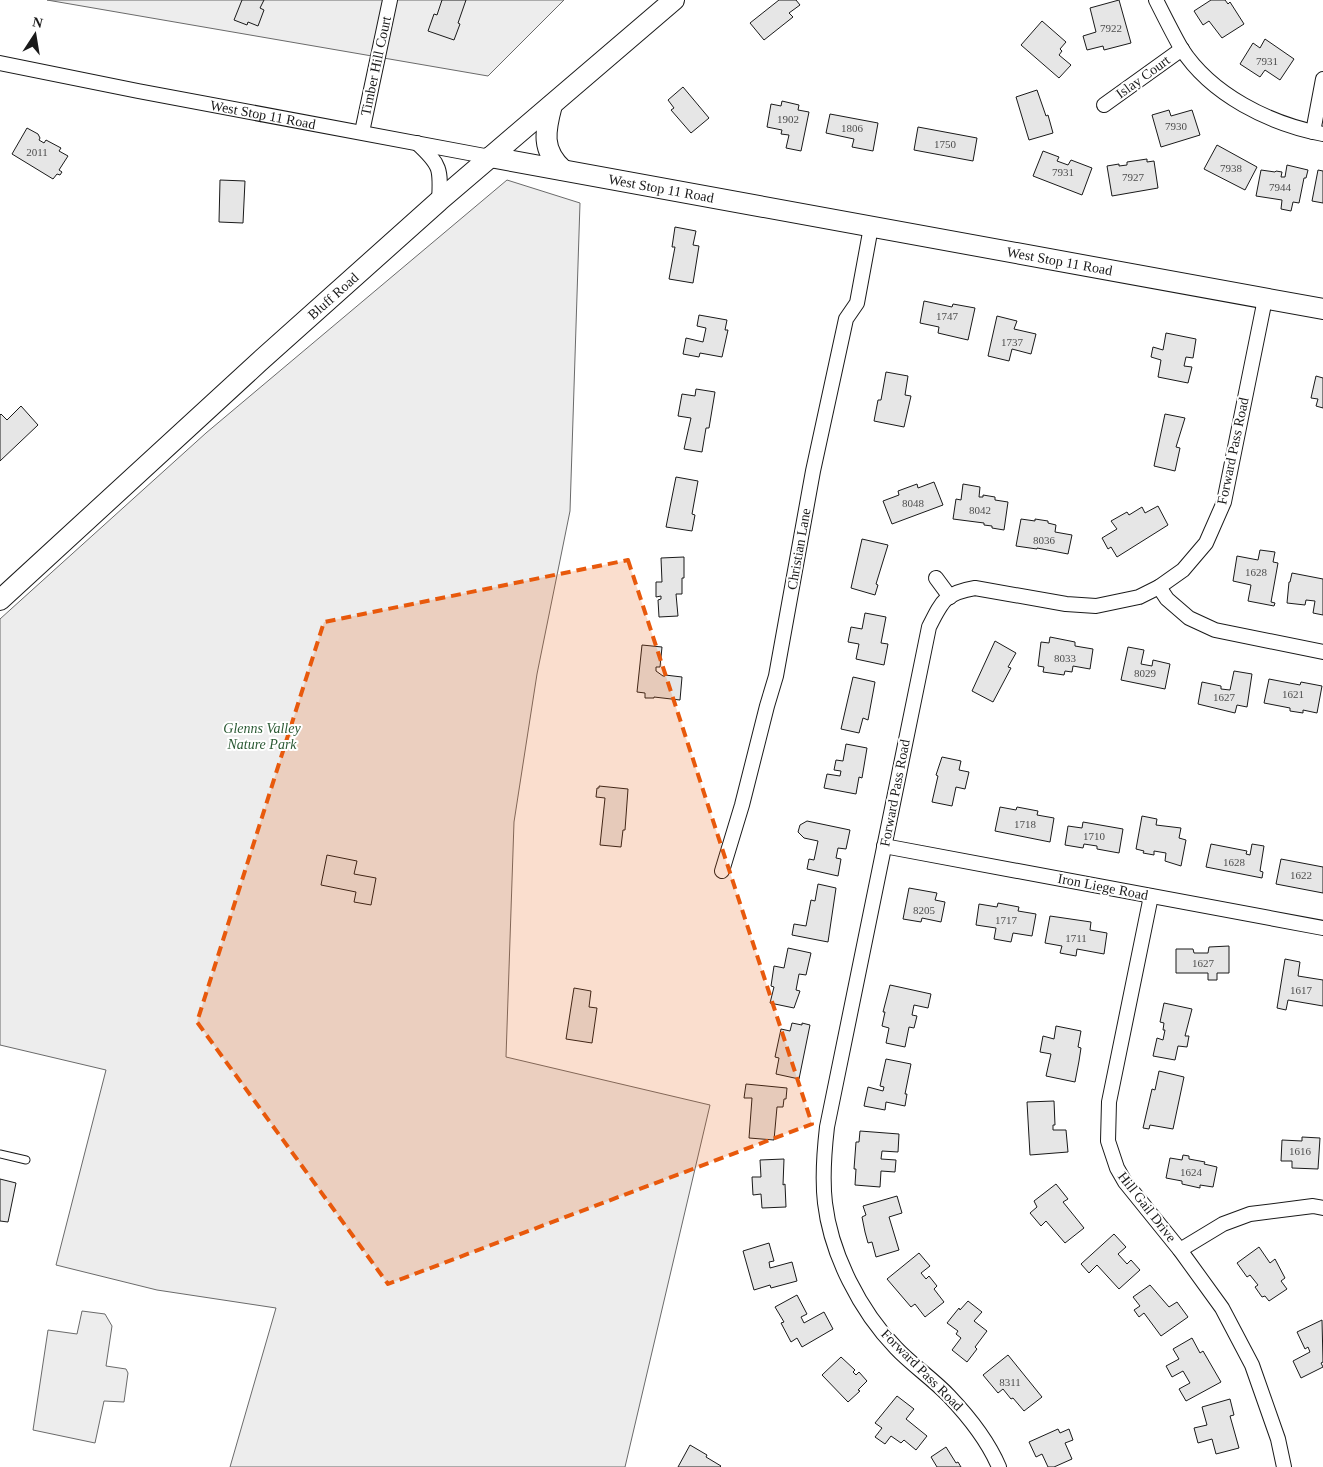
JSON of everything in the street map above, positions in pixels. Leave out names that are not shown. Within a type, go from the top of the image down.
[{"type":"main road","name":"Bluff Road","points":[[0,600],[266,355],[439,201],[674,0]]},
{"type":"main road","points":[[552,105],[546,130],[546,140],[551,156],[556,164],[564,170]]},
{"type":"main road","name":"West Stop 11 Road","points":[[490,157],[1323,309]]},
{"type":"street","name":"Timber Hill Court","points":[[362,132],[390,0]]},
{"type":"street","points":[[1156,0],[1182,49],[1200,72],[1228,95],[1259,114],[1318,133],[1323,79]]},
{"type":"street","name":"Islay Court","points":[[1104,105],[1182,49]]},
{"type":"street","name":"West Stop 11 Road","points":[[0,63],[148,93],[490,157]]},
{"type":"street","points":[[417,143],[436,162],[440,175],[439,201]]},
{"type":"street","name":"Christian Lane","points":[[722,871],[742,805],[776,676],[813,471],[846,319],[858,303],[871,227]]},
{"type":"street","name":"Forward Pass Road","points":[[999,1467],[995,1457],[972,1422],[949,1395],[895,1347],[860,1303],[836,1252],[825,1205],[823,1169],[826,1128],[929,626],[942,601],[961,590],[975,588],[1066,604],[1096,606],[1139,597],[1159,587],[1183,570],[1206,542],[1224,502],[1265,299]]},
{"type":"street","points":[[936,578],[950,597]]},
{"type":"street","points":[[1159,587],[1167,598],[1189,618],[1215,630],[1323,652]]},
{"type":"street","name":"Iron Liege Road","points":[[884,846],[1323,928]]},
{"type":"street","name":"Hill Gail Drive","points":[[1150,896],[1109,1102],[1108,1141],[1117,1168],[1125,1182],[1180,1250],[1222,1308],[1252,1365],[1278,1439],[1284,1467]]},
{"type":"street","points":[[1180,1250],[1223,1224],[1250,1214],[1313,1206],[1323,1208]]},
{"type":"lane","points":[[0,1154],[26,1160]]},
{"type":"highlighted area","points":[[628,560],[812,1124],[388,1284],[197,1022],[324,622]]},
{"type":"green space","points":[[47,0],[564,0],[488,76]]},
{"type":"green space","name":"Glenns Valley Nature Park","points":[[507,180],[580,203],[570,511],[537,674],[514,822],[506,1057],[710,1105],[625,1467],[230,1467],[276,1308],[157,1290],[56,1265],[106,1070],[0,1045],[0,619],[206,433]]},
{"type":"green space","points":[[82,1311],[105,1314],[112,1326],[106,1366],[126,1369],[128,1373],[124,1402],[104,1401],[95,1443],[33,1430],[48,1330],[77,1334]]},
{"type":"building","points":[[242,0],[264,0],[260,8],[264,10],[258,26],[248,22],[247,25],[234,20]]},
{"type":"building","points":[[442,0],[466,0],[454,40],[428,31],[434,14],[437,15]]},
{"type":"building","points":[[779,0],[796,0],[800,5],[789,13],[793,17],[764,40],[750,23]]},
{"type":"building","points":[[1119,0],[1131,43],[1104,50],[1103,46],[1087,50],[1083,36],[1096,32],[1090,8]]},
{"type":"building","points":[[1211,0],[1225,0],[1228,4],[1230,2],[1244,24],[1222,38],[1209,21],[1203,25],[1194,11]]},
{"type":"building","points":[[1042,21],[1066,42],[1060,49],[1062,51],[1059,55],[1071,65],[1059,78],[1021,45]]},
{"type":"building","points":[[1265,39],[1294,59],[1280,80],[1265,70],[1260,77],[1240,64],[1253,43],[1260,48]]},
{"type":"building","points":[[683,87],[709,118],[691,133],[671,110],[674,108],[668,100]]},
{"type":"building","points":[[1037,90],[1046,116],[1048,115],[1053,133],[1029,140],[1016,97]]},
{"type":"building","points":[[782,101],[799,105],[798,110],[809,112],[801,151],[786,148],[789,135],[781,134],[782,130],[767,127],[771,104],[781,106]]},
{"type":"building","points":[[1169,110],[1171,116],[1192,110],[1200,135],[1161,147],[1152,115]]},
{"type":"building","points":[[830,114],[878,123],[873,151],[852,147],[854,139],[826,133]]},
{"type":"building","points":[[918,127],[977,138],[973,161],[914,150]]},
{"type":"building","points":[[27,128],[38,134],[39,140],[44,143],[46,140],[61,148],[59,151],[68,156],[59,170],[62,172],[60,175],[57,174],[53,179],[12,154]]},
{"type":"building","points":[[1217,145],[1257,167],[1245,190],[1204,169]]},
{"type":"building","points":[[1043,151],[1059,157],[1057,161],[1068,165],[1071,160],[1092,168],[1082,195],[1033,176]]},
{"type":"building","points":[[1147,159],[1147,162],[1154,161],[1158,188],[1112,196],[1107,166],[1127,165],[1127,162]]},
{"type":"building","points":[[1287,165],[1308,170],[1306,178],[1304,178],[1299,203],[1293,202],[1291,211],[1281,209],[1282,200],[1256,196],[1261,170],[1282,172],[1281,177],[1285,177]]},
{"type":"building","points":[[1318,170],[1323,171],[1323,203],[1312,201]]},
{"type":"building","points":[[220,180],[245,181],[243,223],[219,222]]},
{"type":"building","points":[[675,227],[696,231],[693,245],[699,246],[693,283],[669,279],[675,247],[672,247]]},
{"type":"building","points":[[924,301],[952,307],[953,304],[975,308],[968,340],[938,333],[939,327],[920,323]]},
{"type":"building","points":[[699,315],[727,320],[725,330],[728,330],[722,357],[700,353],[699,357],[683,354],[686,338],[703,342],[706,328],[697,326]]},
{"type":"building","points":[[997,316],[1017,321],[1014,329],[1036,334],[1031,354],[1012,349],[1009,361],[988,356]]},
{"type":"building","points":[[1166,333],[1196,339],[1193,358],[1186,357],[1184,366],[1192,367],[1188,383],[1158,377],[1161,360],[1151,357],[1153,347],[1163,350]]},
{"type":"building","points":[[886,372],[908,376],[905,395],[911,396],[904,427],[874,421],[878,400],[881,400]]},
{"type":"building","points":[[1316,376],[1323,378],[1323,408],[1316,406],[1318,399],[1311,398]]},
{"type":"building","points":[[696,389],[715,392],[709,428],[706,428],[702,452],[684,449],[691,418],[678,416],[682,394],[695,396]]},
{"type":"building","points":[[21,406],[38,425],[0,461],[0,415],[7,420]]},
{"type":"building","points":[[1165,414],[1185,418],[1176,447],[1180,448],[1175,471],[1154,466]]},
{"type":"building","points":[[676,477],[698,481],[692,514],[695,515],[692,531],[666,527]]},
{"type":"building","points":[[934,482],[943,505],[892,524],[883,501],[899,495],[898,491],[917,484],[918,488]]},
{"type":"building","points":[[963,484],[980,487],[979,497],[983,497],[983,495],[995,497],[995,500],[1008,502],[1004,530],[992,528],[992,526],[984,525],[984,523],[953,519],[956,499],[961,500]]},
{"type":"building","points":[[1158,506],[1168,525],[1117,557],[1111,547],[1108,549],[1102,538],[1117,529],[1111,521],[1127,512],[1129,515],[1142,507],[1145,513]]},
{"type":"building","points":[[1021,519],[1048,521],[1048,523],[1056,525],[1055,532],[1072,535],[1068,554],[1016,546]]},
{"type":"building","points":[[862,539],[888,545],[876,584],[878,585],[875,595],[851,588]]},
{"type":"building","points":[[1260,550],[1275,552],[1273,562],[1278,563],[1271,602],[1275,603],[1274,606],[1248,601],[1251,585],[1233,581],[1237,556],[1258,560]]},
{"type":"building","points":[[684,557],[682,594],[676,594],[678,616],[659,617],[658,600],[661,599],[661,596],[656,597],[656,582],[662,582],[661,558]]},
{"type":"building","points":[[1292,573],[1323,579],[1323,615],[1313,613],[1315,601],[1306,600],[1305,605],[1287,603]]},
{"type":"building","points":[[865,613],[886,617],[881,643],[888,644],[884,665],[856,659],[859,644],[848,642],[851,627],[862,629]]},
{"type":"building","points":[[1050,637],[1075,642],[1075,646],[1093,649],[1090,669],[1073,666],[1072,672],[1065,671],[1064,675],[1043,672],[1044,667],[1038,666],[1041,642],[1049,643]]},
{"type":"building","points":[[995,641],[1016,653],[1008,667],[1011,668],[993,702],[972,691]]},
{"type":"building","points":[[642,645],[662,647],[660,667],[656,667],[656,671],[663,676],[682,677],[680,700],[654,697],[645,698],[645,693],[637,692]]},
{"type":"building","points":[[1128,647],[1144,650],[1141,664],[1152,666],[1153,660],[1170,664],[1165,689],[1121,680]]},
{"type":"building","points":[[1234,671],[1252,674],[1247,707],[1237,705],[1235,713],[1198,704],[1202,682],[1221,686],[1221,689],[1230,690]]},
{"type":"building","points":[[853,677],[875,682],[868,720],[863,718],[859,733],[841,729]]},
{"type":"building","points":[[1269,679],[1300,685],[1301,682],[1322,686],[1317,713],[1303,710],[1303,713],[1290,711],[1290,708],[1264,703]]},
{"type":"building","points":[[846,744],[867,748],[862,778],[859,777],[856,794],[824,788],[827,774],[840,776],[841,771],[834,770],[836,760],[843,761]]},
{"type":"building","points":[[942,757],[961,761],[959,770],[969,772],[965,789],[956,787],[952,806],[932,802],[938,776],[936,775]]},
{"type":"building","points":[[599,786],[628,789],[625,830],[623,830],[621,847],[600,845],[605,798],[596,797]]},
{"type":"building","points":[[1000,807],[1016,810],[1017,807],[1038,811],[1037,815],[1054,818],[1050,842],[995,831]]},
{"type":"building","points":[[1142,816],[1157,819],[1156,825],[1181,828],[1179,838],[1186,840],[1181,866],[1165,861],[1166,853],[1154,851],[1154,855],[1143,853],[1144,851],[1136,849]]},
{"type":"building","points":[[807,821],[850,830],[846,849],[838,848],[836,858],[841,859],[838,876],[807,869],[809,859],[814,860],[818,841],[804,838],[798,832],[800,825]]},
{"type":"building","points":[[1083,822],[1123,829],[1119,853],[1097,849],[1097,846],[1084,844],[1083,848],[1065,845],[1068,826],[1082,828]]},
{"type":"building","points":[[1211,844],[1247,851],[1246,854],[1250,855],[1252,844],[1264,846],[1260,871],[1263,872],[1262,878],[1206,867]]},
{"type":"building","points":[[327,855],[357,861],[354,874],[376,878],[371,905],[354,902],[356,892],[321,885]]},
{"type":"building","points":[[1281,859],[1323,867],[1323,893],[1276,884]]},
{"type":"building","points":[[818,884],[836,888],[828,942],[792,935],[794,924],[806,926],[811,900],[815,901]]},
{"type":"building","points":[[909,888],[937,893],[935,900],[945,902],[941,922],[922,918],[921,922],[903,919]]},
{"type":"building","points":[[998,903],[1019,907],[1018,911],[1036,914],[1032,936],[1013,933],[1011,942],[994,939],[996,928],[976,925],[979,904],[997,907]]},
{"type":"building","points":[[1050,916],[1091,922],[1090,930],[1107,933],[1104,954],[1077,949],[1076,956],[1060,953],[1062,946],[1045,943]]},
{"type":"building","points":[[1229,946],[1229,973],[1217,973],[1217,980],[1208,980],[1208,973],[1176,973],[1176,949],[1193,949],[1194,953],[1208,953],[1209,947]]},
{"type":"building","points":[[788,948],[811,953],[806,975],[799,974],[796,990],[800,991],[794,1008],[770,1003],[774,987],[771,986],[774,966],[784,968]]},
{"type":"building","points":[[1285,959],[1300,962],[1298,976],[1323,980],[1323,1006],[1288,1000],[1286,1010],[1277,1008]]},
{"type":"building","points":[[890,985],[931,994],[928,1008],[914,1005],[912,1015],[917,1016],[914,1028],[909,1027],[905,1047],[886,1043],[889,1028],[882,1026],[885,1012],[883,1012]]},
{"type":"building","points":[[574,988],[591,991],[589,1007],[597,1008],[592,1043],[566,1039]]},
{"type":"building","points":[[1164,1003],[1192,1009],[1185,1036],[1189,1036],[1187,1047],[1178,1046],[1175,1060],[1153,1056],[1157,1038],[1163,1040],[1164,1023],[1160,1022]]},
{"type":"building","points":[[792,1023],[810,1025],[799,1079],[776,1074],[779,1058],[775,1057],[781,1029],[790,1031]]},
{"type":"building","points":[[1056,1026],[1081,1031],[1078,1047],[1081,1048],[1075,1082],[1046,1076],[1051,1054],[1040,1052],[1043,1036],[1054,1039]]},
{"type":"building","points":[[886,1059],[911,1064],[905,1094],[907,1094],[905,1106],[886,1102],[885,1110],[864,1106],[868,1087],[883,1091],[884,1087],[880,1086]]},
{"type":"building","points":[[1159,1071],[1184,1077],[1173,1129],[1150,1125],[1149,1129],[1143,1128],[1152,1089],[1155,1090]]},
{"type":"building","points":[[746,1084],[787,1088],[783,1107],[777,1107],[774,1140],[749,1138],[752,1098],[744,1098]]},
{"type":"building","points":[[1054,1101],[1055,1125],[1053,1125],[1053,1130],[1066,1130],[1068,1152],[1030,1155],[1027,1102]]},
{"type":"building","points":[[860,1131],[899,1134],[898,1152],[882,1151],[881,1159],[896,1160],[895,1172],[881,1171],[880,1187],[855,1185],[856,1142],[859,1142]]},
{"type":"building","points":[[1302,1137],[1320,1138],[1318,1169],[1292,1168],[1292,1161],[1281,1161],[1282,1140],[1302,1141]]},
{"type":"building","points":[[1183,1155],[1189,1156],[1189,1159],[1205,1162],[1204,1164],[1217,1167],[1213,1187],[1200,1185],[1200,1188],[1182,1184],[1182,1181],[1166,1178],[1170,1158],[1182,1160]]},
{"type":"building","points":[[784,1159],[783,1185],[785,1184],[786,1207],[762,1208],[761,1194],[753,1195],[752,1177],[761,1177],[760,1160]]},
{"type":"building","points":[[0,1179],[16,1183],[8,1222],[0,1221]]},
{"type":"building","points":[[1056,1184],[1068,1199],[1063,1202],[1084,1228],[1065,1243],[1046,1221],[1041,1226],[1030,1213],[1037,1207],[1034,1201]]},
{"type":"building","points":[[897,1196],[902,1213],[889,1217],[899,1250],[876,1257],[872,1242],[868,1243],[865,1232],[862,1217],[866,1215],[863,1206]]},
{"type":"building","points":[[1114,1234],[1126,1247],[1118,1254],[1127,1264],[1131,1260],[1140,1270],[1119,1289],[1097,1265],[1089,1273],[1081,1264]]},
{"type":"building","points":[[769,1243],[774,1261],[769,1262],[770,1268],[792,1262],[797,1281],[771,1288],[770,1285],[754,1290],[743,1251]]},
{"type":"building","points":[[1259,1247],[1270,1263],[1275,1259],[1285,1278],[1281,1281],[1287,1289],[1269,1301],[1265,1296],[1262,1297],[1255,1287],[1258,1285],[1250,1275],[1247,1277],[1237,1263]]},
{"type":"building","points":[[919,1253],[930,1266],[921,1273],[926,1279],[929,1276],[937,1286],[934,1289],[944,1302],[925,1317],[915,1304],[911,1307],[887,1279]]},
{"type":"building","points":[[1150,1285],[1169,1307],[1177,1302],[1188,1317],[1161,1336],[1144,1313],[1139,1317],[1134,1310],[1140,1306],[1133,1297]]},
{"type":"building","points":[[797,1295],[807,1314],[801,1317],[804,1323],[824,1312],[833,1329],[802,1347],[797,1338],[791,1342],[781,1323],[784,1322],[775,1307]]},
{"type":"building","points":[[968,1301],[982,1312],[974,1321],[987,1331],[967,1362],[952,1350],[961,1338],[956,1334],[958,1331],[947,1323],[959,1308],[960,1310]]},
{"type":"building","points":[[1322,1320],[1323,1362],[1321,1363],[1323,1367],[1301,1378],[1293,1361],[1310,1352],[1308,1347],[1305,1349],[1297,1332]]},
{"type":"building","points":[[1192,1338],[1200,1353],[1203,1351],[1221,1382],[1186,1401],[1179,1389],[1190,1383],[1183,1371],[1172,1377],[1166,1366],[1179,1359],[1173,1349]]},
{"type":"building","points":[[1008,1355],[1042,1397],[1024,1411],[1003,1389],[998,1393],[983,1375]]},
{"type":"building","points":[[841,1357],[855,1370],[853,1372],[856,1375],[859,1372],[867,1381],[858,1390],[860,1391],[848,1402],[822,1375]]},
{"type":"building","points":[[897,1396],[914,1409],[906,1419],[927,1436],[916,1450],[904,1440],[901,1443],[891,1436],[885,1444],[875,1437],[882,1428],[875,1423]]},
{"type":"building","points":[[1230,1399],[1234,1415],[1230,1416],[1239,1448],[1216,1454],[1212,1439],[1198,1443],[1194,1428],[1207,1425],[1202,1407]]},
{"type":"building","points":[[1058,1429],[1060,1433],[1069,1429],[1073,1440],[1065,1443],[1072,1459],[1054,1467],[1048,1467],[1042,1454],[1036,1457],[1029,1442]]},
{"type":"building","points":[[690,1445],[707,1455],[706,1457],[721,1466],[678,1467]]},
{"type":"building","points":[[946,1447],[956,1463],[958,1462],[961,1467],[937,1467],[931,1457]]}]
